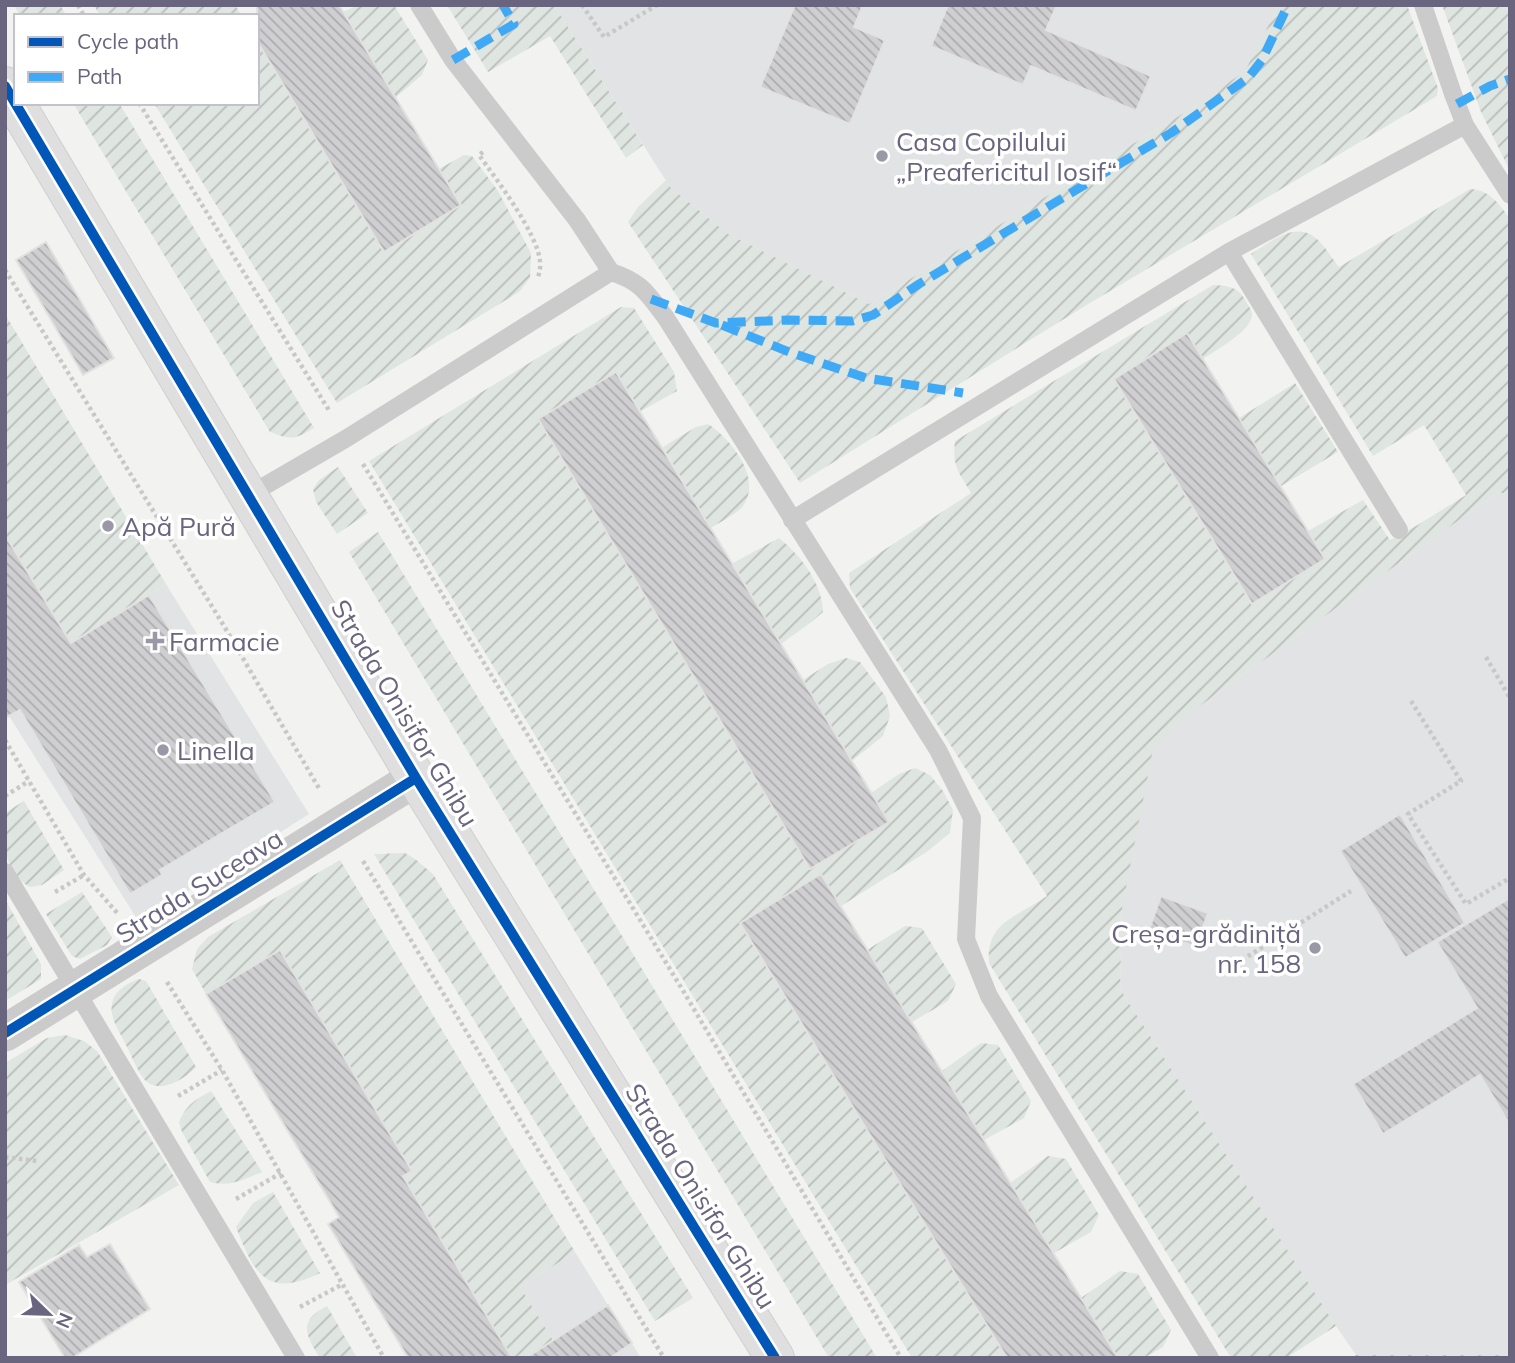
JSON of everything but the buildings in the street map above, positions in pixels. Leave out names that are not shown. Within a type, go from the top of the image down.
[{"type":"street","name":"Strada Onisifor Ghibu","points":[[5,86],[14,101]]},
{"type":"street","name":"Strada Onisifor Ghibu","points":[[16,105],[416,778],[775,1358]]},
{"type":"street","name":"Strada Suceava","points":[[5,1032],[416,778]]},
{"type":"lane","points":[[419,5],[453,60],[577,220],[611,272],[630,278],[644,290],[666,318],[938,750],[972,818],[966,939],[989,996],[1210,1358]]},
{"type":"lane","points":[[1423,5],[1465,125],[1510,195]]},
{"type":"lane","points":[[792,520],[1229,252],[1465,125]]},
{"type":"lane","points":[[1229,252],[1399,530]]},
{"type":"lane","points":[[249,495],[347,438],[611,272]]},
{"type":"lane","points":[[5,872],[296,1358]]},
{"type":"path","points":[[582,5],[604,37],[657,5]]},
{"type":"path","points":[[140,105],[347,438],[682,989],[901,1358]]},
{"type":"path","points":[[509,133],[479,155],[536,243],[540,262],[538,282]]},
{"type":"path","points":[[1486,657],[1510,698]]},
{"type":"path","points":[[1411,702],[1461,781],[1408,814],[1466,904],[1510,878]]},
{"type":"path","points":[[5,740],[85,875],[145,946],[222,1070],[384,1358]]},
{"type":"path","points":[[5,796],[29,781]]},
{"type":"path","points":[[1242,960],[1350,891]]},
{"type":"path","points":[[149,1114],[222,1070]]},
{"type":"path","points":[[5,1157],[37,1161]]},
{"type":"path","points":[[210,1215],[281,1172]]},
{"type":"path","points":[[274,1321],[343,1284]]},
{"type":"shaded area","points":[[14,5],[60,5],[66,14],[19,14]]},
{"type":"shaded area","points":[[94,5],[235,5],[241,14],[99,14]]},
{"type":"shaded area","points":[[358,5],[394,5],[428,60],[422,75],[395,98],[343,12]]},
{"type":"shaded area","points":[[447,5],[554,5],[643,145],[626,158],[550,36],[488,72]]},
{"type":"shaded area","name":"Casa Copilului „Preafericitul Iosif“","points":[[554,5],[1279,5],[1246,71],[1192,108],[869,304],[728,234],[670,187]]},
{"type":"shaded area","points":[[1279,5],[1407,5],[1438,88],[1437,96],[1085,306],[800,483],[628,222],[638,207],[666,180],[670,187],[728,234],[869,304],[1192,108],[1245,71]]},
{"type":"shaded area","points":[[1442,5],[1510,5],[1510,171],[1481,112]]},
{"type":"shaded area","points":[[259,44],[384,252],[460,205],[439,169],[464,155],[472,156],[498,191],[531,253],[530,278],[519,292],[337,403],[155,105],[259,105]]},
{"type":"shaded area","points":[[74,105],[120,105],[314,428],[293,437],[270,432]]},
{"type":"shaded area","points":[[1470,189],[1488,195],[1510,219],[1510,495],[1498,492],[1197,708],[1154,744],[1122,908],[1120,989],[1336,1326],[1286,1358],[1231,1358],[989,963],[989,949],[998,929],[1015,915],[1047,896],[850,588],[849,573],[971,493],[956,463],[955,441],[1213,285],[1235,289],[1250,308],[1250,321],[1240,333],[1203,359],[1187,333],[1114,379],[1251,604],[1325,559],[1308,531],[1363,500],[1390,540],[1416,526],[1466,495],[1424,425],[1373,456],[1251,254],[1284,235],[1301,232],[1318,240],[1339,267]]},
{"type":"shaded area","points":[[621,307],[634,308],[674,372],[677,391],[641,411],[616,372],[539,419],[810,869],[889,822],[871,793],[899,774],[915,768],[930,775],[953,810],[950,833],[928,851],[841,906],[820,874],[740,924],[1007,1358],[912,1358],[369,461]]},
{"type":"shaded area","points":[[5,314],[166,584],[71,643],[5,535]]},
{"type":"shaded area","points":[[1295,383],[1338,452],[1281,486],[1239,418]]},
{"type":"shaded area","points":[[708,424],[734,449],[747,472],[749,484],[743,506],[711,528],[663,447],[696,427]]},
{"type":"shaded area","points":[[338,467],[368,513],[337,534],[316,502],[313,489],[319,480]]},
{"type":"shaded area","name":"Creșa-grădiniță nr. 158","points":[[1498,492],[1510,495],[1510,1355],[1356,1355],[1120,989],[1122,908],[1153,744],[1197,708]]},
{"type":"shaded area","points":[[378,532],[877,1358],[829,1358],[349,552]]},
{"type":"shaded area","points":[[779,538],[809,570],[819,590],[823,612],[781,644],[733,563]]},
{"type":"shaded area","points":[[166,584],[309,814],[139,922],[9,716],[20,710],[71,643]]},
{"type":"shaded area","points":[[846,658],[860,662],[886,697],[890,716],[883,736],[852,761],[803,680],[828,664]]},
{"type":"shaded area","points":[[24,801],[64,870],[42,885],[30,887],[14,872],[5,844],[5,813]]},
{"type":"shaded area","points":[[405,853],[433,874],[693,1298],[655,1321],[374,854]]},
{"type":"shaded area","points":[[340,860],[575,1252],[520,1287],[564,1358],[512,1358],[403,1176],[412,1170],[280,951],[206,994],[192,969],[197,949],[208,937]]},
{"type":"shaded area","points":[[82,892],[112,937],[107,945],[80,959],[72,956],[46,914]]},
{"type":"shaded area","points":[[5,899],[41,964],[41,979],[5,1001]]},
{"type":"shaded area","points":[[905,926],[922,928],[956,984],[948,1001],[912,1022],[867,950]]},
{"type":"shaded area","points":[[139,979],[146,981],[196,1067],[185,1076],[164,1086],[150,1084],[144,1079],[111,1009],[118,991]]},
{"type":"shaded area","points":[[65,1035],[84,1041],[97,1051],[179,1185],[5,1285],[5,1063],[47,1038]]},
{"type":"shaded area","points":[[981,1043],[998,1045],[1031,1101],[1024,1118],[984,1140],[942,1071]]},
{"type":"shaded area","points":[[211,1091],[262,1172],[230,1183],[210,1182],[179,1122],[192,1103]]},
{"type":"shaded area","points":[[1048,1156],[1066,1159],[1099,1215],[1091,1232],[1054,1253],[1010,1183]]},
{"type":"shaded area","points":[[273,1192],[320,1273],[287,1283],[275,1282],[265,1277],[249,1258],[236,1227],[253,1203]]},
{"type":"shaded area","points":[[575,1252],[641,1358],[564,1358],[520,1287]]},
{"type":"shaded area","points":[[1120,1271],[1138,1274],[1171,1330],[1163,1347],[1144,1358],[1118,1358],[1081,1298]]},
{"type":"shaded area","points":[[327,1306],[357,1358],[320,1358],[307,1329],[312,1317]]},
{"type":"shaded area","points":[[1356,1355],[1510,1355],[1510,1358],[1349,1358]]},
{"type":"marked path","points":[[453,60],[514,24],[503,5]]},
{"type":"marked path","points":[[651,299],[716,323],[852,321],[873,315],[919,284],[1171,133],[1248,78],[1262,60],[1288,5]]},
{"type":"marked path","points":[[1457,104],[1490,86],[1510,79]]},
{"type":"marked path","points":[[722,325],[789,352],[866,378],[963,393]]},
{"type":"cycle path","points":[[5,86],[14,101]]},
{"type":"cycle path","points":[[16,105],[416,778],[775,1358]]},
{"type":"cycle path","points":[[5,1033],[416,778]]},
{"type":"place","name":"Casa Copilului „Preafericitul Iosif“","points":[[882,156]]},
{"type":"place","name":"Apă Pură","points":[[108,526]]},
{"type":"place","name":"Farmacie","points":[[155,641]]},
{"type":"place","name":"Linella","points":[[163,750]]},
{"type":"place","name":"Creșa-grădiniță nr. 158","points":[[1315,948]]}]
